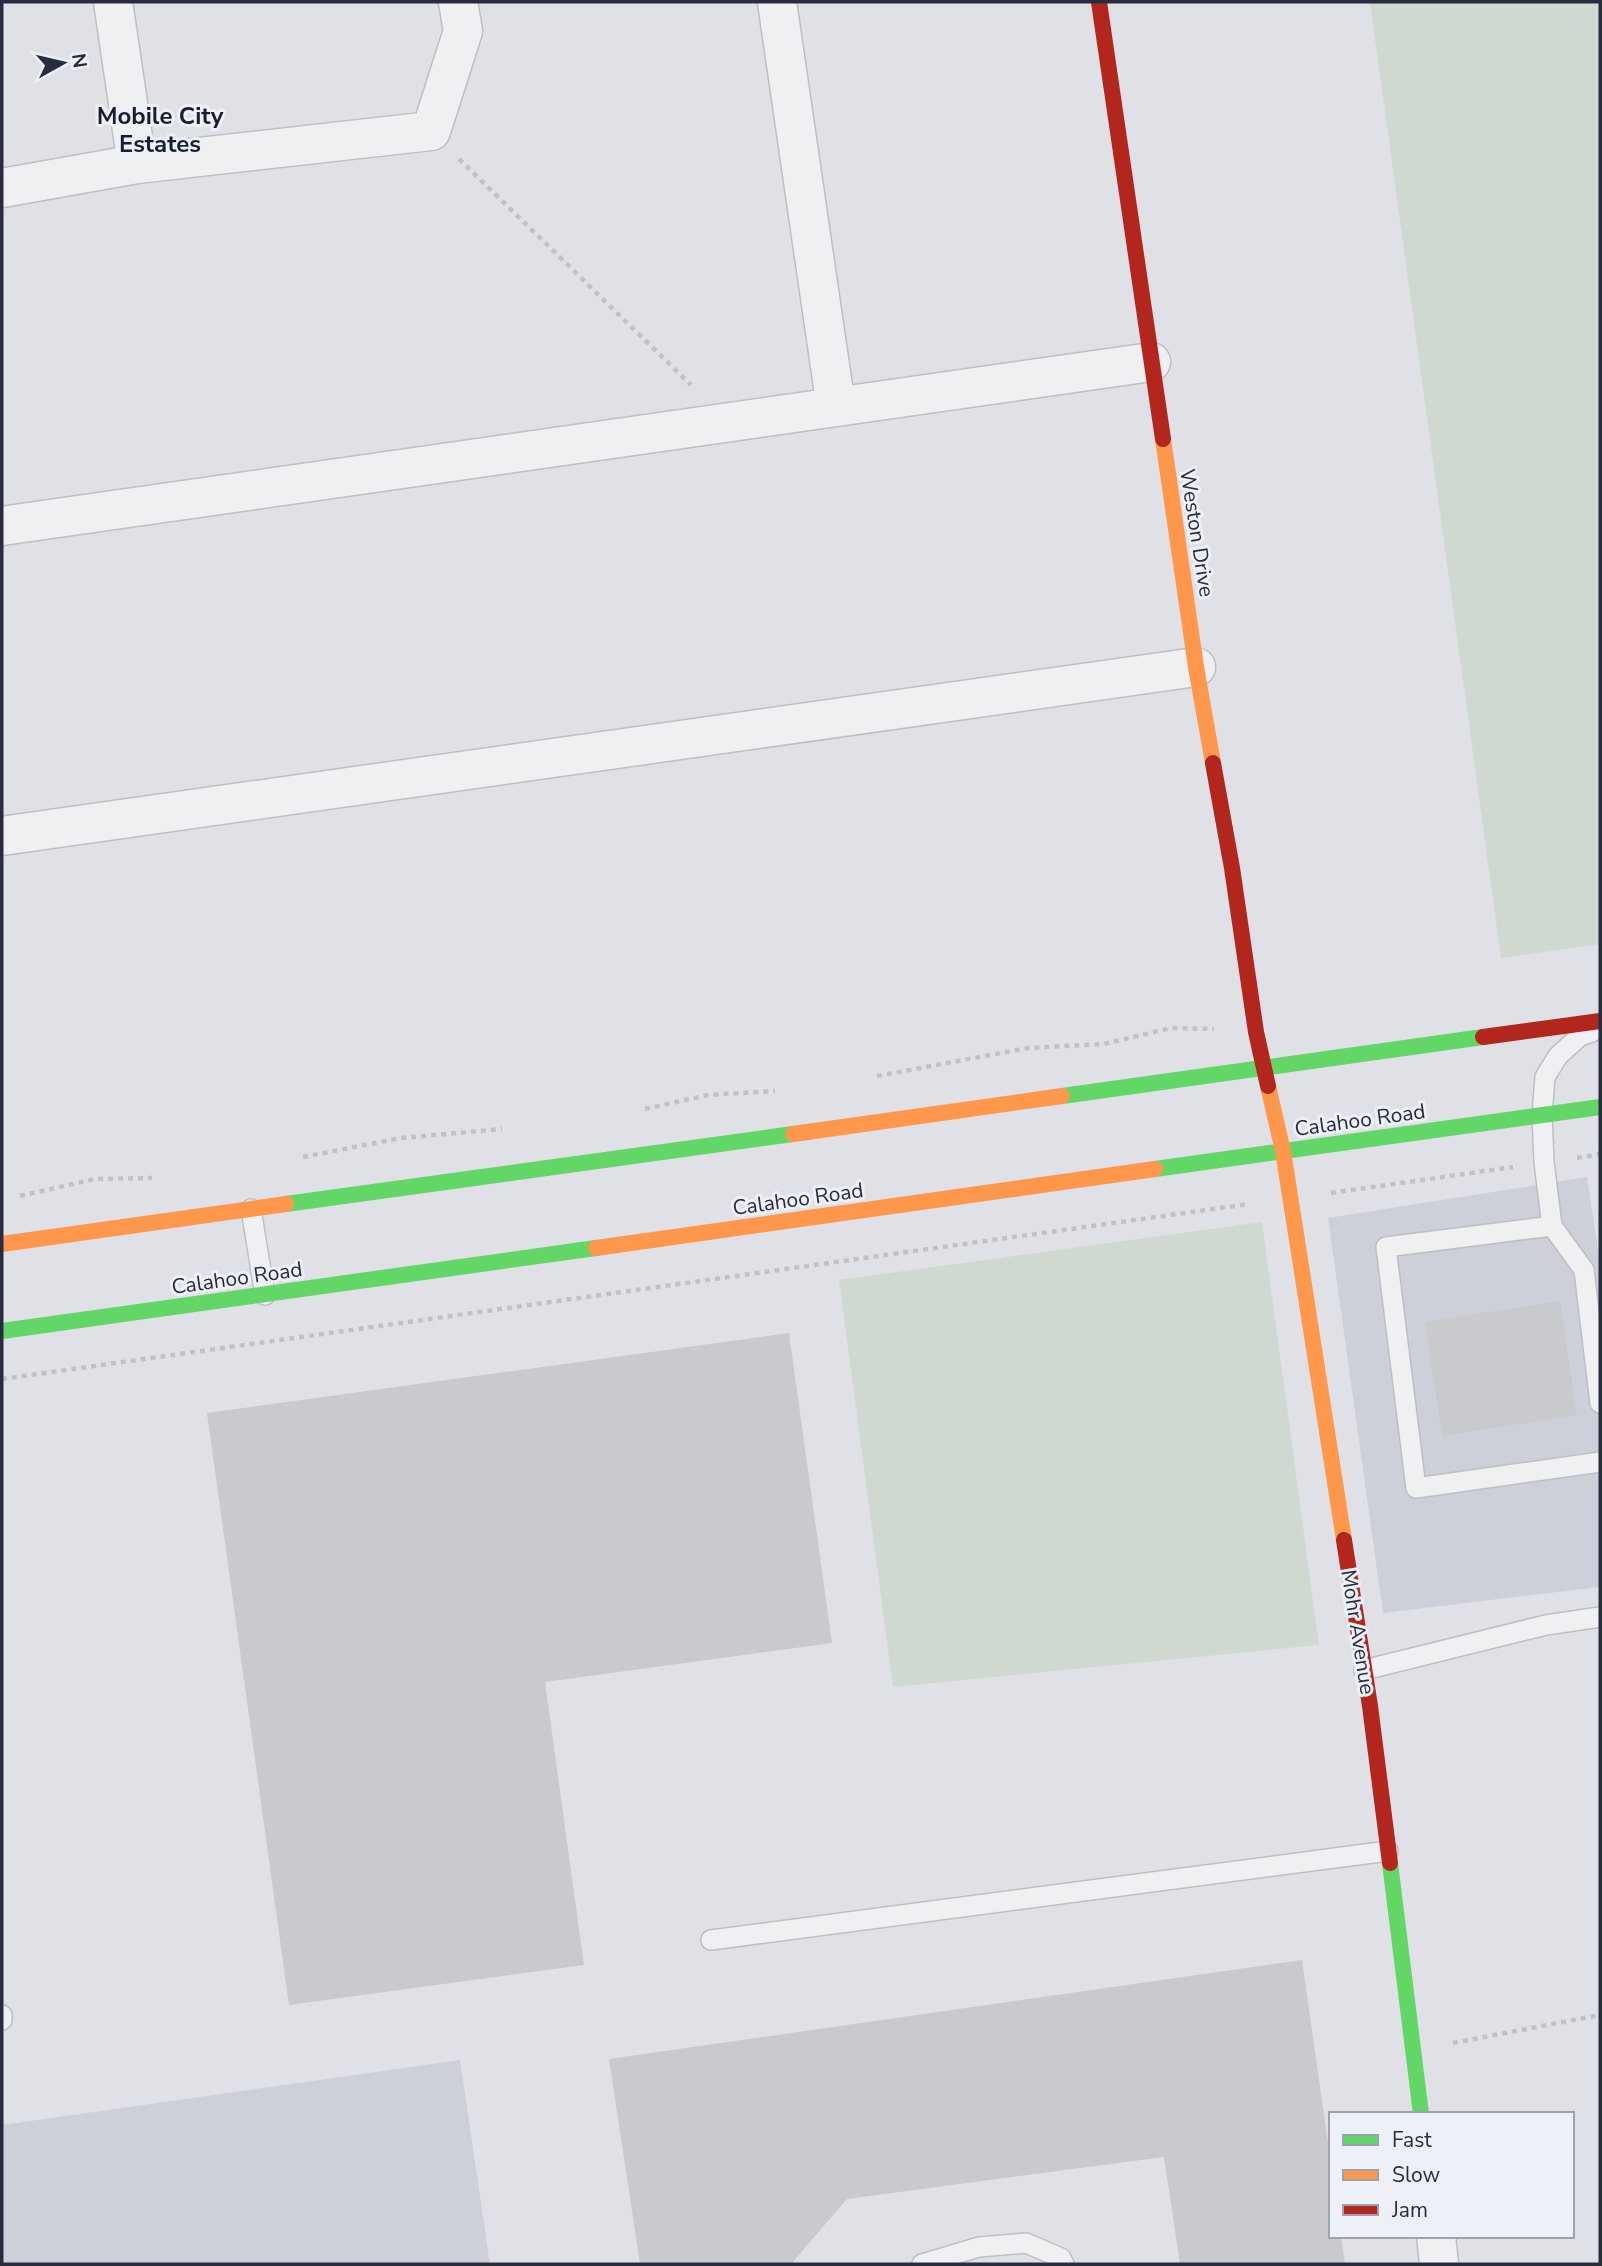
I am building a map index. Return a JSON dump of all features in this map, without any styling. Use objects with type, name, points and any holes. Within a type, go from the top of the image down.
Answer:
[{"type":"main road","name":"Weston Drive","points":[[1099,2],[1196,667],[1232,868],[1256,1032],[1283,1151]]},
{"type":"main road","points":[[2,1244],[1600,1021]]},
{"type":"main road","name":"Calahoo Road","points":[[2,1331],[1600,1107]]},
{"type":"main road","name":"Mohr Avenue","points":[[1283,1151],[1364,1670],[1421,2112]]},
{"type":"street","points":[[113,2],[136,164]]},
{"type":"street","points":[[2,188],[136,164],[431,131],[463,31],[458,2]]},
{"type":"street","points":[[777,2],[836,407]]},
{"type":"street","points":[[2,526],[1150,362]]},
{"type":"street","points":[[2,836],[1196,667]]},
{"type":"street","points":[[1436,2238],[1440,2264]]},
{"type":"lane","points":[[1600,1029],[1580,1036],[1558,1056],[1545,1077],[1542,1115],[1544,1162],[1552,1226],[1584,1270],[1600,1403]]},
{"type":"lane","points":[[251,1209],[265,1295]]},
{"type":"lane","points":[[1552,1226],[1385,1247],[1416,1488],[1600,1462]]},
{"type":"lane","points":[[1364,1670],[1546,1625],[1600,1617]]},
{"type":"lane","points":[[711,1940],[1388,1851]]},
{"type":"lane","points":[[922,2264],[979,2247],[1026,2243],[1061,2258],[1064,2264]]},
{"type":"path","points":[[431,131],[729,422]]},
{"type":"path","points":[[2,1379],[1600,1154]]},
{"type":"path","points":[[1413,2051],[1600,2015]]},
{"type":"shaded area","points":[[1370,2],[1600,2],[1600,944],[1501,958]]},
{"type":"shaded area","points":[[1587,1177],[1600,1263],[1600,1587],[1383,1613],[1328,1218]]},
{"type":"shaded area","points":[[1262,1222],[1319,1645],[893,1687],[839,1280]]},
{"type":"shaded area","points":[[460,2060],[490,2264],[2,2264],[2,2125]]},
{"type":"building","points":[[1560,1301],[1577,1415],[1442,1436],[1425,1322]]},
{"type":"building","points":[[789,1333],[832,1643],[545,1682],[584,1965],[289,2005],[207,1413]]},
{"type":"building","points":[[1302,1960],[1329,2150],[1329,2238],[1341,2238],[1345,2264],[1180,2264],[1164,2157],[847,2199],[791,2264],[640,2264],[609,2059]]},
{"type":"traffic: fast","points":[[1062,1096],[1483,1037]]},
{"type":"traffic: fast","points":[[1155,1169],[1600,1107]]},
{"type":"traffic: fast","points":[[286,1204],[793,1134]]},
{"type":"traffic: fast","points":[[2,1331],[596,1248]]},
{"type":"traffic: fast","points":[[1390,1863],[1421,2112]]},
{"type":"traffic: slow","points":[[1163,439],[1196,667],[1213,763]]},
{"type":"traffic: slow","points":[[1268,1086],[1283,1151],[1344,1540]]},
{"type":"traffic: slow","points":[[793,1134],[1062,1096]]},
{"type":"traffic: slow","points":[[596,1248],[1155,1169]]},
{"type":"traffic: slow","points":[[2,1244],[286,1204]]},
{"type":"traffic: jam","points":[[1099,2],[1163,439]]},
{"type":"traffic: jam","points":[[1213,763],[1232,868],[1256,1032],[1268,1086]]},
{"type":"traffic: jam","points":[[1483,1037],[1600,1021]]},
{"type":"traffic: jam","points":[[1344,1540],[1370,1706],[1390,1863]]},
{"type":"district","name":"Mobile City Estates","points":[[160,130]]}]
